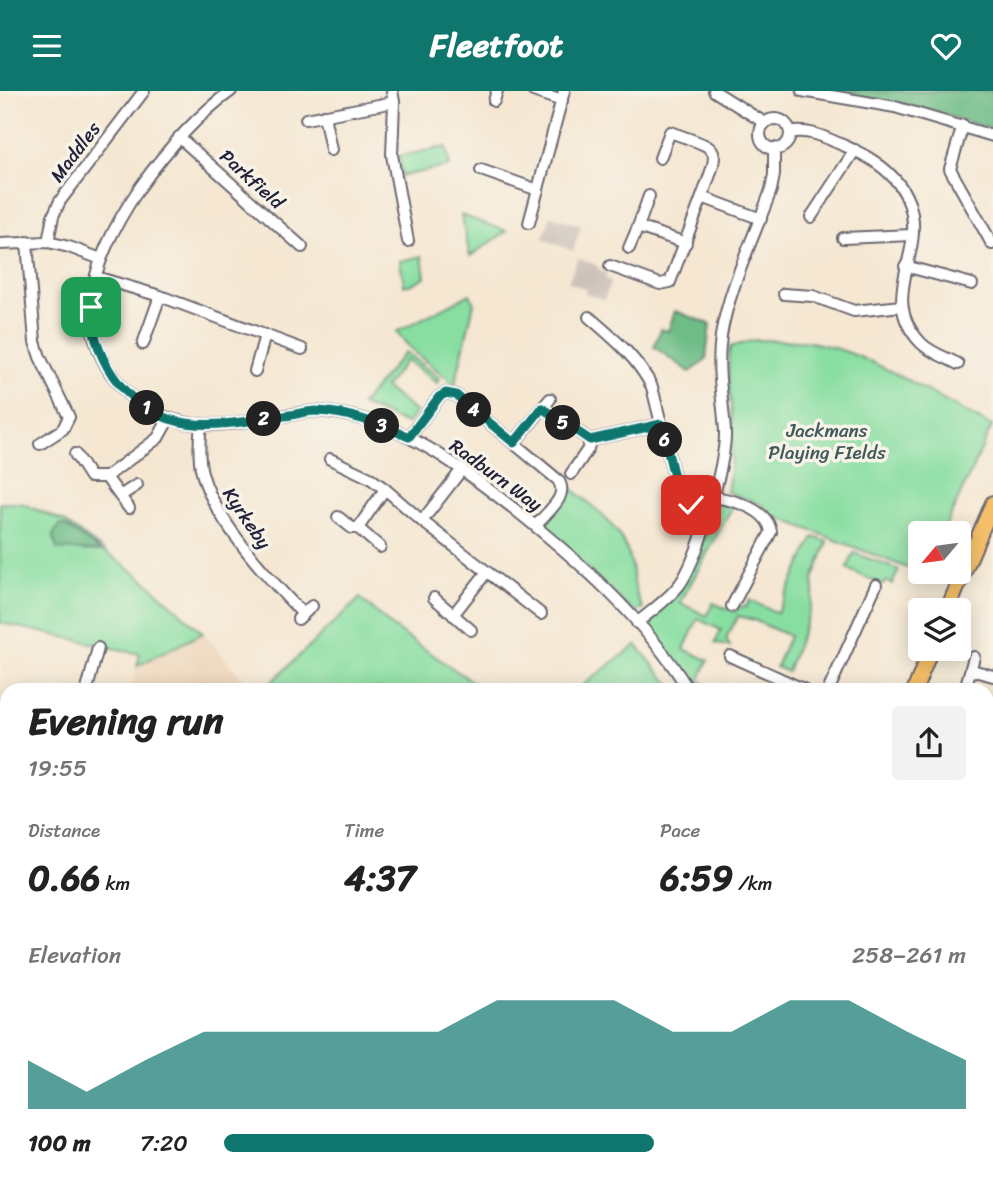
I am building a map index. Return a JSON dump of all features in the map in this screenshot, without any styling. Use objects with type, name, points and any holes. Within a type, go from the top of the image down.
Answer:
[{"type":"main road","points":[[953,598],[993,503]]},
{"type":"main road","points":[[917,683],[926,661]]},
{"type":"street","name":"Maddles","points":[[48,242],[53,216],[60,201],[144,91]]},
{"type":"street","name":"Radburn Way","points":[[231,91],[215,102],[157,164],[101,259],[91,307],[92,321],[100,353],[113,376],[130,396],[168,420],[183,424],[229,423],[316,411],[363,418],[409,437],[463,468],[590,573],[637,623],[683,683]]},
{"type":"street","points":[[528,223],[563,96],[533,91]]},
{"type":"street","points":[[714,91],[765,123]]},
{"type":"street","points":[[802,91],[895,107],[993,136]]},
{"type":"street","points":[[306,119],[393,97],[392,155],[408,241]]},
{"type":"street","points":[[324,115],[331,150]]},
{"type":"street","points":[[773,119],[781,121],[790,133],[786,144],[774,148],[765,145],[760,136],[765,123],[773,119]]},
{"type":"street","points":[[963,125],[950,169],[992,244]]},
{"type":"street","points":[[790,133],[796,131],[817,134],[855,150],[880,165],[904,189],[911,210],[912,236],[902,283],[902,306],[907,322],[920,342],[958,365]]},
{"type":"street","points":[[610,266],[660,284],[673,279],[715,161],[712,149],[670,132],[660,158]]},
{"type":"street","name":"Parkfield","points":[[180,137],[302,247]]},
{"type":"street","points":[[637,623],[670,596],[686,576],[714,497],[725,435],[718,380],[722,333],[772,186],[775,175],[774,148]]},
{"type":"street","points":[[811,217],[855,150]]},
{"type":"street","points":[[481,170],[537,190]]},
{"type":"street","points":[[629,248],[649,197]]},
{"type":"street","points":[[702,197],[761,219]]},
{"type":"street","points":[[638,227],[686,243]]},
{"type":"street","points":[[843,238],[912,236]]},
{"type":"street","points":[[27,242],[35,342],[69,417],[63,429],[40,444]]},
{"type":"street","points":[[0,244],[48,242],[101,259]]},
{"type":"street","points":[[905,265],[972,283]]},
{"type":"street","points":[[96,277],[160,296],[302,349]]},
{"type":"street","points":[[784,294],[813,296],[849,310],[902,306]]},
{"type":"street","points":[[143,344],[160,296]]},
{"type":"street","points":[[589,317],[633,356],[652,387],[686,503],[673,513]]},
{"type":"street","points":[[255,372],[265,335]]},
{"type":"street","points":[[409,437],[439,397],[450,393],[456,395],[558,479],[563,493],[536,526]]},
{"type":"street","points":[[514,443],[546,404],[590,440]]},
{"type":"street","points":[[75,454],[90,477],[106,477],[158,438],[168,420]]},
{"type":"street","points":[[590,440],[661,424]]},
{"type":"street","name":"Kyrkeby","points":[[201,425],[199,449],[202,472],[212,499],[265,574],[300,617],[312,606]]},
{"type":"street","points":[[571,474],[590,440]]},
{"type":"street","points":[[330,459],[370,478],[386,489],[486,573],[541,614]]},
{"type":"street","points":[[422,521],[463,468]]},
{"type":"street","points":[[106,477],[129,508]]},
{"type":"street","points":[[120,496],[137,485]]},
{"type":"street","points":[[358,528],[386,489]]},
{"type":"street","points":[[714,497],[734,501],[760,513],[770,525],[771,532],[737,602]]},
{"type":"street","points":[[338,517],[352,528],[358,528],[380,547]]},
{"type":"street","points":[[453,614],[486,573]]},
{"type":"street","points":[[831,683],[863,604],[876,585]]},
{"type":"street","points":[[434,598],[471,630]]},
{"type":"street","points":[[84,648],[97,649],[88,683]]},
{"type":"street","points":[[967,683],[974,657]]},
{"type":"street","points":[[734,661],[788,683]]},
{"type":"street","points":[[972,670],[993,676]]},
{"type":"shaded area","points":[[551,216],[581,226],[573,251],[543,239]]},
{"type":"shaded area","points":[[578,258],[607,273],[605,279],[611,281],[604,300],[585,293],[586,289],[568,282]]},
{"type":"shaded area","points":[[203,633],[246,683],[132,683],[137,666]]},
{"type":"green space","points":[[826,91],[993,91],[993,130],[931,112]]},
{"type":"green space","points":[[446,147],[450,166],[402,176],[399,156]]},
{"type":"green space","points":[[461,215],[507,231],[470,256]]},
{"type":"green space","points":[[422,256],[425,277],[410,285],[404,285],[400,261]]},
{"type":"green space","points":[[470,294],[474,303],[455,385],[413,351],[396,332]]},
{"type":"green space","points":[[675,311],[710,324],[706,360],[690,372],[654,347],[661,329],[668,331]]},
{"type":"green space","name":"Jackmans Playing FIelds","points":[[755,340],[789,340],[832,347],[879,366],[992,426],[948,521],[908,521],[908,568],[774,516],[761,504],[727,492],[733,439],[728,379],[730,347]]},
{"type":"green space","points":[[405,352],[440,379],[437,383],[406,360],[385,388],[416,412],[407,424],[361,405]]},
{"type":"green space","points":[[569,486],[604,517],[619,535],[629,556],[635,589],[643,609],[633,612],[546,529],[565,498]]},
{"type":"green space","points":[[0,503],[21,503],[63,521],[146,581],[203,633],[137,666],[140,654],[0,623]]},
{"type":"green space","points":[[720,503],[733,506],[680,603],[707,616],[713,603],[735,612],[741,606],[746,607],[749,600],[777,613],[814,537],[828,542],[813,579],[814,591],[808,616],[787,672],[776,667],[789,636],[754,620],[738,616],[726,639],[730,647],[715,643],[721,630],[698,619],[684,649],[708,660],[700,679],[703,683],[687,683],[645,624],[679,591],[714,508]]},
{"type":"green space","points":[[60,525],[101,551],[57,549],[53,535]]},
{"type":"green space","points":[[854,553],[899,570],[892,584],[886,581],[883,585],[847,569]]},
{"type":"green space","points":[[360,598],[391,626],[474,683],[270,683]]},
{"type":"green space","points":[[636,645],[669,683],[586,683]]},
{"type":"route","points":[[91,307],[94,337],[113,376],[130,396],[168,420],[183,424],[214,425],[316,411],[363,418],[409,437],[439,397],[450,393],[456,395],[514,443],[542,408],[590,440],[661,424],[680,501],[691,505]]}]
